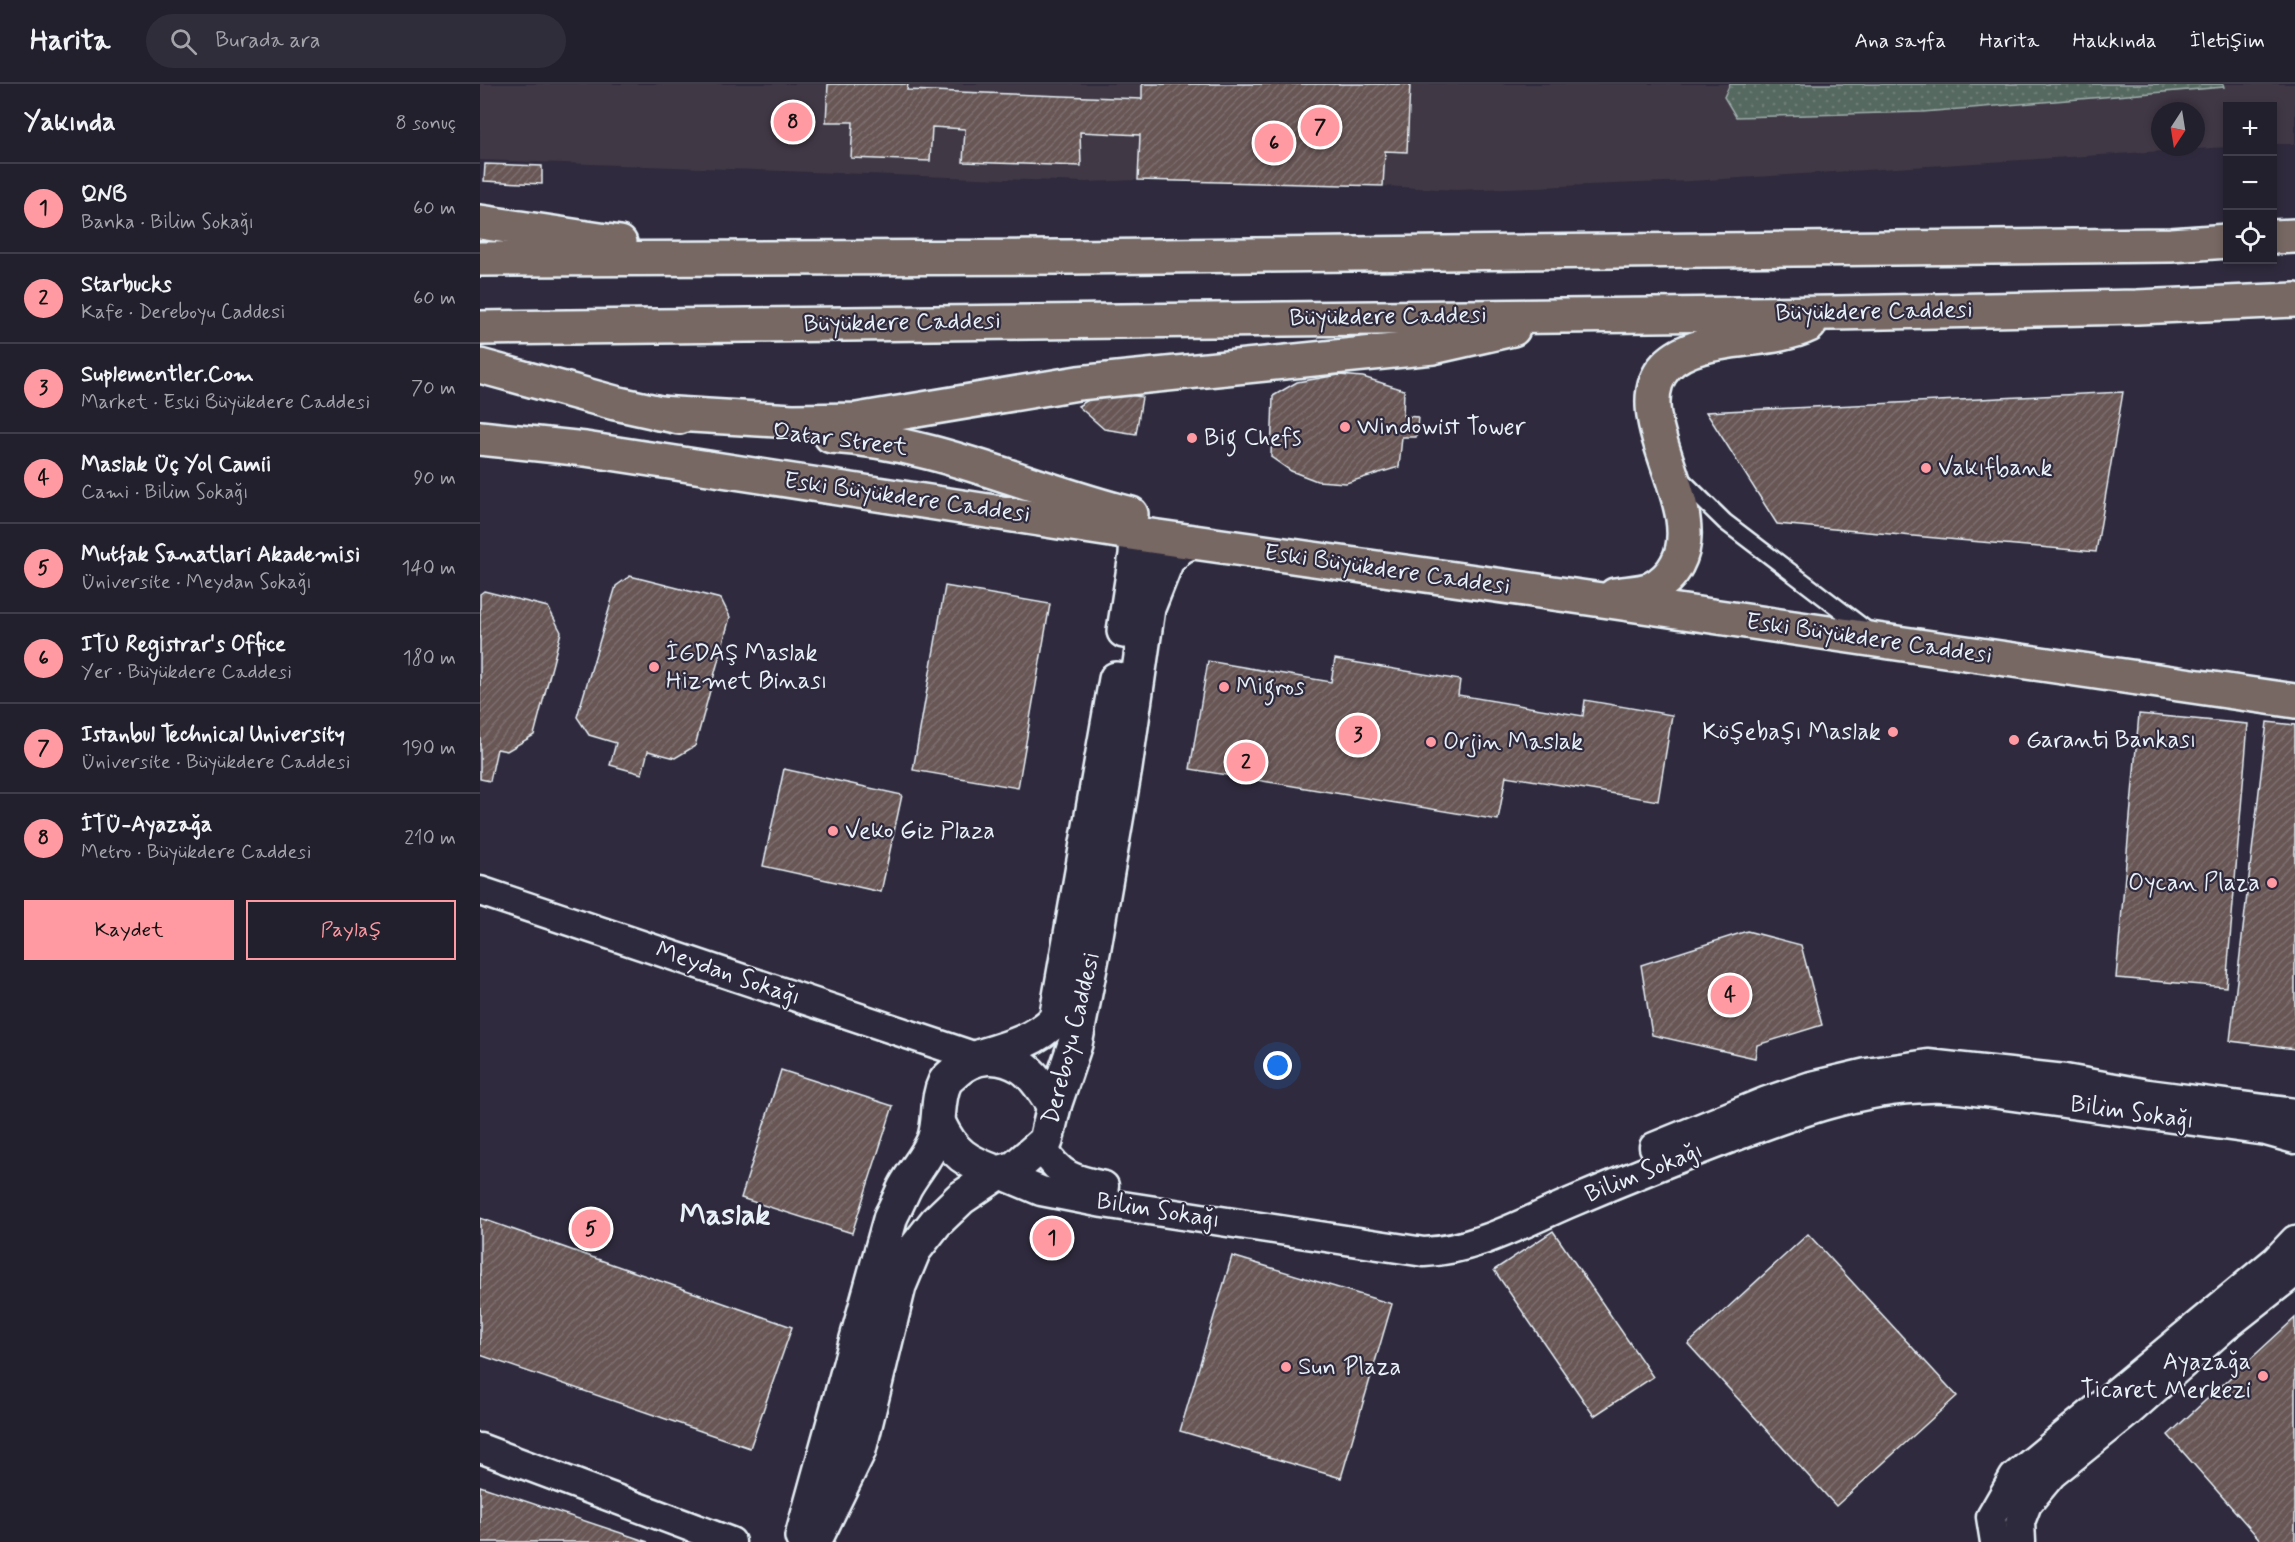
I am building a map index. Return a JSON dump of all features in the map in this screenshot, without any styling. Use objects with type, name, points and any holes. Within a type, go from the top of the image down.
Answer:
[{"type":"main road","points":[[480,222],[607,240],[686,258]]},
{"type":"main road","points":[[2277,237],[2295,236]]},
{"type":"main road","points":[[480,259],[1057,257],[1703,249],[1895,249],[2170,245],[2223,241]]},
{"type":"main road","name":"Büyükdere Caddesi","points":[[480,328],[1834,313],[2137,307],[2295,300]]},
{"type":"main road","points":[[1595,599],[1651,589],[1671,574],[1681,556],[1684,536],[1681,504],[1654,420],[1654,392],[1664,368],[1679,354],[1706,346],[1752,340],[1805,327],[1834,313]]},
{"type":"main road","points":[[658,413],[793,421],[857,420],[925,411],[1078,383],[1433,347],[1565,315]]},
{"type":"main road","name":"Qatar Street","points":[[480,366],[658,413],[730,427],[783,434],[837,436],[938,454],[999,472],[1096,506],[1158,521],[1191,542]]},
{"type":"main road","name":"Eski Büyükdere Caddesi","points":[[480,438],[585,449],[1191,542],[2295,701]]},
{"type":"street","name":"Dereboyu Caddesi","points":[[976,1057],[1007,1048],[1045,1032],[1056,1019],[1074,929],[1130,596],[1137,534]]},
{"type":"street","name":"Dereboyu Caddesi","points":[[814,1542],[859,1450],[899,1286],[914,1250],[936,1222],[961,1198],[998,1173],[1015,1168],[1046,1141],[1054,1106],[1075,1044],[1094,947],[1125,768],[1148,608],[1167,560],[1180,547],[1191,542]]},
{"type":"street","name":"Meydan Sokağı","points":[[482,900],[976,1057]]},
{"type":"street","points":[[802,1542],[802,1532],[891,1216],[928,1150],[939,1124],[939,1102],[946,1080],[976,1057],[1003,1059],[1022,1067],[1035,1078],[1054,1106]]},
{"type":"street","name":"Bilim Sokağı","points":[[1046,1141],[1044,1150],[1053,1166],[1072,1179],[1110,1187],[1428,1235],[1448,1233],[1472,1225],[1606,1166],[1767,1101],[1834,1080],[1897,1068],[1928,1064],[1956,1066],[2295,1113]]},
{"type":"street","name":"Bilim Sokağı","points":[[998,1173],[1041,1191],[1103,1203],[1424,1252],[1444,1251],[1482,1240],[1630,1177],[1771,1123],[1832,1104],[1899,1090],[1946,1088],[1984,1092],[2266,1131],[2295,1139]]},
{"type":"street","points":[[939,1124],[948,1144],[964,1158],[979,1167],[998,1173]]},
{"type":"street","points":[[1993,1529],[2014,1477],[2276,1260],[2295,1240]]},
{"type":"street","points":[[2020,1532],[2027,1504],[2052,1474],[2130,1411],[2225,1327],[2295,1272]]},
{"type":"street","points":[[480,1448],[731,1542]]},
{"type":"lane","points":[[1670,468],[1725,522],[1880,640]]},
{"type":"shaded area","points":[[480,84],[2295,84],[2295,144],[2277,144],[2277,102],[2223,102],[2223,147],[2205,148],[2205,102],[2151,102],[2151,152],[1691,181],[1456,190],[1138,180],[1086,182],[480,160]]},
{"type":"green space","points":[[1730,84],[2223,84],[2224,87],[1923,112],[1736,117],[1724,97]]},
{"type":"building","points":[[828,84],[908,84],[907,90],[1142,99],[1142,84],[1410,84],[1407,152],[1385,151],[1383,186],[1138,180],[1140,135],[1080,132],[1081,166],[963,162],[965,129],[932,127],[930,161],[851,158],[853,122],[826,122]]},
{"type":"building","points":[[485,164],[542,166],[542,184],[484,181]]},
{"type":"building","name":"Windowist Tower","points":[[1339,375],[1363,377],[1404,390],[1403,416],[1418,417],[1416,437],[1402,437],[1399,467],[1346,483],[1317,481],[1291,471],[1271,457],[1273,396],[1297,382]]},
{"type":"building","points":[[1104,391],[1142,397],[1136,434],[1104,429],[1078,406]]},
{"type":"building","name":"Vakıfbank","points":[[2123,392],[2096,552],[1777,524],[1706,412]]},
{"type":"building","name":"İGDAŞ Maslak Hizmet Binası","points":[[630,576],[721,599],[730,617],[695,746],[675,758],[648,751],[642,774],[610,765],[616,743],[589,735],[577,717],[616,586]]},
{"type":"building","points":[[945,586],[1050,604],[1018,788],[913,770]]},
{"type":"building","points":[[484,591],[548,607],[561,632],[534,735],[507,751],[497,749],[490,781],[480,779],[480,594]]},
{"type":"building","name":"Orjin Maslak","points":[[1335,659],[1460,680],[1458,695],[1583,716],[1585,700],[1672,715],[1658,801],[1506,776],[1498,820],[1190,769],[1208,661],[1331,682]]},
{"type":"building","points":[[2139,714],[2248,724],[2226,987],[2116,978]]},
{"type":"building","name":"Oycan Plaza","points":[[2267,722],[2295,725],[2295,1049],[2230,1041]]},
{"type":"building","name":"Veko Giz Plaza","points":[[784,769],[902,795],[881,892],[763,866]]},
{"type":"building","points":[[1747,931],[1801,945],[1822,1025],[1757,1045],[1755,1058],[1652,1035],[1641,965]]},
{"type":"building","points":[[781,1070],[893,1106],[852,1233],[741,1198]]},
{"type":"building","points":[[480,1218],[792,1327],[750,1448],[480,1355]]},
{"type":"building","points":[[1553,1231],[1653,1377],[1594,1416],[1494,1270]]},
{"type":"building","points":[[1808,1234],[1957,1396],[1836,1506],[1688,1344]]},
{"type":"building","name":"Sun Plaza","points":[[1232,1256],[1392,1304],[1341,1478],[1180,1431]]},
{"type":"building","name":"Ayazağa Ticaret Merkezi","points":[[2295,1318],[2295,1542],[2262,1542],[2168,1435]]},
{"type":"building","points":[[480,1486],[648,1542],[480,1542]]},
{"type":"place","name":"İTÜ-Ayazağa","points":[[793,122]]},
{"type":"place","name":"Istanbul Technical University","points":[[1320,127]]},
{"type":"place","name":"ITU Registrar's Office","points":[[1274,143]]},
{"type":"place","name":"Windowist Tower","points":[[1345,427]]},
{"type":"place","name":"Big Chefs","points":[[1192,438]]},
{"type":"place","name":"Vakıfbank","points":[[1926,468]]},
{"type":"place","name":"İGDAŞ Maslak Hizmet Binası","points":[[654,667]]},
{"type":"place","name":"Migros","points":[[1224,687]]},
{"type":"place","name":"Köşebaşı Maslak","points":[[1893,732]]},
{"type":"place","name":"Suplementler.Com","points":[[1358,735]]},
{"type":"place","name":"Garanti Bankası","points":[[2014,740]]},
{"type":"place","name":"Orjin Maslak","points":[[1431,742]]},
{"type":"place","name":"Starbucks","points":[[1246,762]]},
{"type":"place","name":"Veko Giz Plaza","points":[[833,831]]},
{"type":"place","name":"Oycan Plaza","points":[[2272,883]]},
{"type":"place","name":"Maslak Üç Yol Camii","points":[[1730,995]]},
{"type":"place","name":"Mutfak Sanatlari Akademisi","points":[[591,1229]]},
{"type":"place","name":"QNB","points":[[1052,1238]]},
{"type":"place","name":"Sun Plaza","points":[[1286,1367]]},
{"type":"place","name":"Ayazağa Ticaret Merkezi","points":[[2263,1376]]},
{"type":"district","name":"Maslak","points":[[725,1215]]}]
